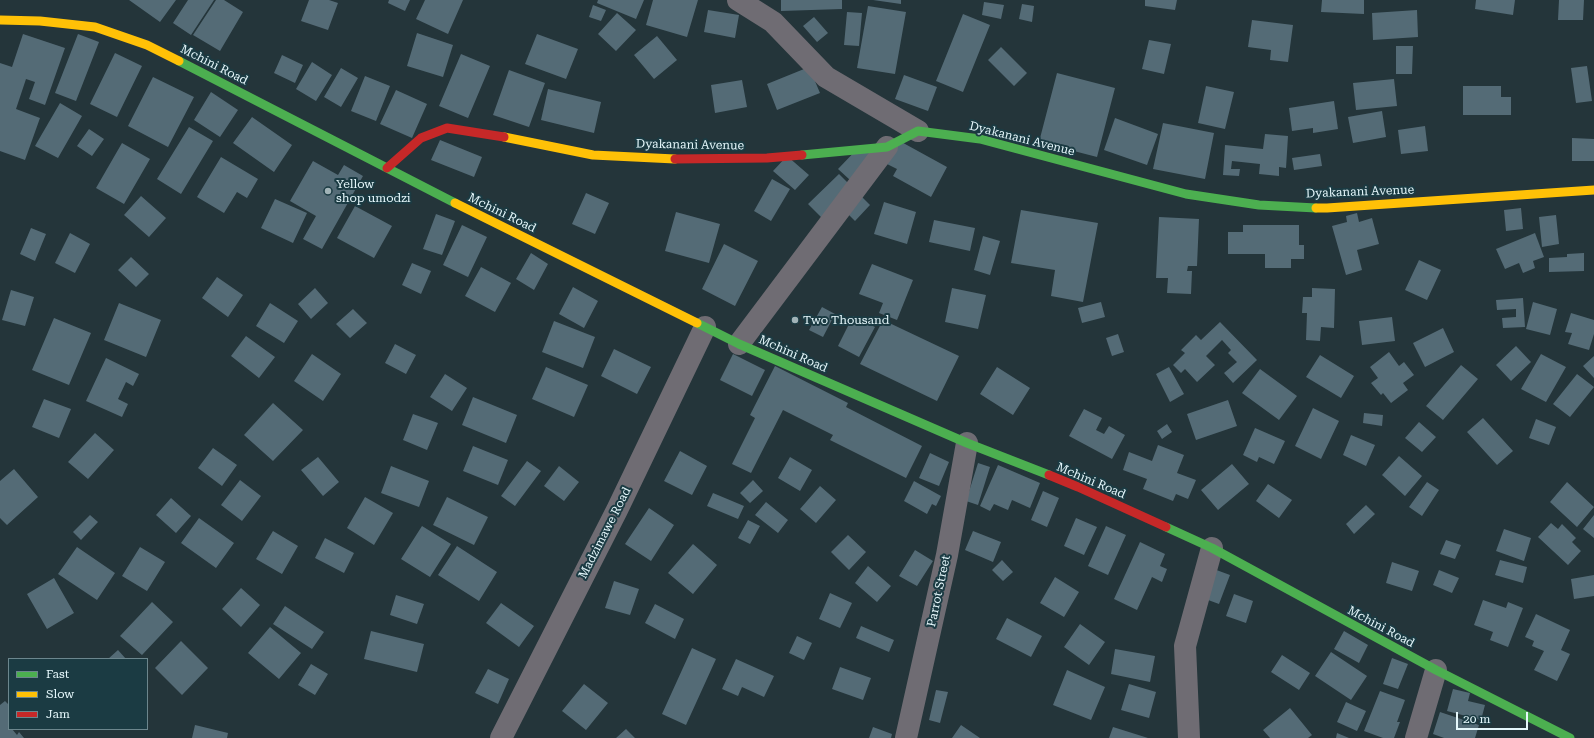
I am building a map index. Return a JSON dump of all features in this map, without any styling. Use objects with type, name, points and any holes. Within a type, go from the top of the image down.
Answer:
[{"type":"street","points":[[738,0],[773,22],[826,77],[918,131]]},
{"type":"street","name":"Mchini Road","points":[[0,20],[40,21],[95,27],[147,45],[387,168],[739,344],[967,443],[1078,487],[1212,548],[1436,670],[1570,738]]},
{"type":"street","name":"Dyakanani Avenue","points":[[387,168],[421,138],[447,128],[491,134],[593,155],[669,159],[767,158],[887,147],[918,131],[980,139],[1186,194],[1260,205],[1327,208],[1594,190]]},
{"type":"street","points":[[739,344],[887,147]]},
{"type":"street","name":"Madzimawe Road","points":[[501,738],[617,510],[705,327]]},
{"type":"street","name":"Parrot Street","points":[[906,738],[947,555],[967,443]]},
{"type":"street","points":[[1189,738],[1185,646],[1212,548]]},
{"type":"street","points":[[1416,738],[1436,670]]},
{"type":"building","points":[[129,0],[176,0],[160,22]]},
{"type":"building","points":[[188,0],[214,0],[191,35],[173,23]]},
{"type":"building","points":[[216,0],[224,0],[243,12],[220,51],[193,35]]},
{"type":"building","points":[[309,0],[329,0],[338,3],[328,30],[301,21]]},
{"type":"building","points":[[389,0],[410,0],[405,11],[388,3]]},
{"type":"building","points":[[425,0],[463,0],[448,34],[416,19]]},
{"type":"building","points":[[598,0],[644,0],[636,19],[597,3]]},
{"type":"building","points":[[653,0],[698,0],[687,37],[646,25]]},
{"type":"building","points":[[781,0],[842,0],[842,9],[781,11]]},
{"type":"building","points":[[873,0],[901,0],[901,4]]},
{"type":"building","points":[[1145,0],[1177,0],[1175,10],[1145,6]]},
{"type":"building","points":[[1322,0],[1364,0],[1364,14],[1321,12]]},
{"type":"building","points":[[1476,0],[1515,0],[1513,15],[1475,9]]},
{"type":"building","points":[[1559,0],[1584,0],[1583,20],[1558,20]]},
{"type":"building","points":[[984,2],[1004,5],[1001,19],[982,15]]},
{"type":"building","points":[[1022,4],[1034,6],[1032,22],[1019,19]]},
{"type":"building","points":[[593,5],[606,10],[601,21],[589,17]]},
{"type":"building","points":[[868,6],[906,12],[895,74],[857,68]]},
{"type":"building","points":[[708,10],[739,15],[735,38],[704,32]]},
{"type":"building","points":[[1417,10],[1418,37],[1373,40],[1372,13]]},
{"type":"building","points":[[847,12],[862,13],[859,46],[844,45]]},
{"type":"building","points":[[617,13],[636,30],[616,51],[598,34]]},
{"type":"building","points":[[963,14],[990,25],[963,92],[936,81]]},
{"type":"building","points":[[814,17],[828,33],[817,42],[803,26]]},
{"type":"building","points":[[1252,20],[1293,25],[1288,62],[1270,60],[1271,50],[1248,47]]},
{"type":"building","points":[[417,33],[453,45],[443,77],[407,66]]},
{"type":"building","points":[[23,34],[65,48],[45,105],[29,99],[35,82],[26,79],[16,109],[40,118],[25,160],[0,151],[0,63],[12,67]]},
{"type":"building","points":[[78,34],[99,42],[76,101],[55,93]]},
{"type":"building","points":[[537,34],[578,49],[566,79],[525,64]]},
{"type":"building","points":[[657,36],[677,60],[654,79],[634,55]]},
{"type":"building","points":[[1149,40],[1171,44],[1164,74],[1142,69]]},
{"type":"building","points":[[1396,46],[1413,46],[1412,74],[1396,74]]},
{"type":"building","points":[[1001,47],[1027,73],[1014,86],[988,60]]},
{"type":"building","points":[[115,53],[142,66],[117,117],[90,104]]},
{"type":"building","points":[[461,54],[490,66],[468,118],[439,106]]},
{"type":"building","points":[[282,55],[303,65],[295,83],[274,73]]},
{"type":"building","points":[[312,62],[332,75],[316,101],[296,89]]},
{"type":"building","points":[[1587,66],[1592,101],[1576,103],[1571,68]]},
{"type":"building","points":[[809,67],[820,93],[777,110],[767,84]]},
{"type":"building","points":[[341,68],[358,78],[341,107],[324,97]]},
{"type":"building","points":[[509,70],[545,83],[529,127],[493,115]]},
{"type":"building","points":[[1057,73],[1115,88],[1097,157],[1039,142]]},
{"type":"building","points":[[904,75],[937,87],[928,111],[895,99]]},
{"type":"building","points":[[365,76],[390,86],[376,121],[351,111]]},
{"type":"building","points":[[153,77],[194,97],[168,147],[128,126]]},
{"type":"building","points":[[1394,79],[1397,106],[1356,110],[1353,83]]},
{"type":"building","points":[[742,80],[747,107],[715,113],[711,85]]},
{"type":"building","points":[[1206,86],[1234,92],[1225,129],[1198,123]]},
{"type":"building","points":[[1463,86],[1501,86],[1501,97],[1511,97],[1511,115],[1463,115]]},
{"type":"building","points":[[548,89],[601,102],[594,133],[541,120]]},
{"type":"building","points":[[396,90],[427,104],[412,138],[380,124]]},
{"type":"building","points":[[211,92],[238,110],[220,137],[194,120]]},
{"type":"building","points":[[1334,101],[1338,129],[1313,133],[1313,128],[1292,131],[1289,108]]},
{"type":"building","points":[[60,103],[82,116],[58,158],[35,146]]},
{"type":"building","points":[[1382,111],[1386,137],[1353,143],[1348,117]]},
{"type":"building","points":[[252,117],[292,145],[274,172],[233,143]]},
{"type":"building","points":[[1115,118],[1158,134],[1147,165],[1104,150]]},
{"type":"building","points":[[1163,123],[1214,133],[1205,179],[1153,169]]},
{"type":"building","points":[[1425,126],[1428,151],[1401,154],[1398,130]]},
{"type":"building","points":[[189,127],[213,141],[181,194],[157,179]]},
{"type":"building","points":[[89,129],[104,139],[92,156],[77,146]]},
{"type":"building","points":[[1265,134],[1288,136],[1286,168],[1279,167],[1279,176],[1259,174],[1260,164],[1232,161],[1231,169],[1240,169],[1239,176],[1223,175],[1225,145],[1263,149]]},
{"type":"building","points":[[1572,138],[1594,139],[1594,161],[1572,161]]},
{"type":"building","points":[[896,139],[947,167],[931,197],[893,176],[897,169],[883,162]]},
{"type":"building","points":[[440,140],[482,157],[474,177],[431,160]]},
{"type":"building","points":[[122,143],[150,159],[124,204],[96,188]]},
{"type":"building","points":[[861,145],[884,167],[862,191],[838,169]]},
{"type":"building","points":[[1320,154],[1322,166],[1294,170],[1292,158]]},
{"type":"building","points":[[787,156],[809,175],[795,190],[773,171]]},
{"type":"building","points":[[221,157],[258,179],[247,198],[237,192],[224,213],[197,197]]},
{"type":"building","points":[[313,161],[338,175],[344,165],[363,176],[322,249],[303,239],[316,216],[290,201]]},
{"type":"building","points":[[839,174],[870,205],[855,221],[837,203],[822,218],[808,204]]},
{"type":"building","points":[[772,179],[790,189],[771,221],[754,211]]},
{"type":"building","points":[[586,193],[609,203],[595,234],[572,224]]},
{"type":"building","points":[[141,196],[166,218],[149,237],[124,215]]},
{"type":"building","points":[[275,199],[307,213],[293,243],[261,228]]},
{"type":"building","points":[[884,202],[916,212],[907,244],[874,234]]},
{"type":"building","points":[[355,206],[392,226],[374,258],[337,238]]},
{"type":"building","points":[[1521,208],[1523,229],[1506,231],[1504,210]]},
{"type":"building","points":[[1021,210],[1098,223],[1083,302],[1051,296],[1055,270],[1011,263]]},
{"type":"building","points":[[676,212],[720,224],[709,263],[665,251]]},
{"type":"building","points":[[1357,213],[1359,222],[1372,218],[1379,244],[1357,250],[1362,270],[1346,275],[1332,226],[1347,222],[1346,216]]},
{"type":"building","points":[[436,214],[455,221],[442,255],[423,249]]},
{"type":"building","points":[[1556,215],[1559,244],[1542,247],[1539,217]]},
{"type":"building","points":[[1159,217],[1199,219],[1197,266],[1188,266],[1187,271],[1192,271],[1191,294],[1167,293],[1168,278],[1156,278]]},
{"type":"building","points":[[934,220],[975,228],[970,251],[929,242]]},
{"type":"building","points":[[462,225],[487,237],[468,277],[443,265]]},
{"type":"building","points":[[1243,225],[1299,225],[1299,245],[1304,245],[1304,259],[1291,259],[1291,268],[1265,268],[1265,254],[1228,254],[1228,232],[1243,232]]},
{"type":"building","points":[[31,228],[46,234],[35,261],[20,254]]},
{"type":"building","points":[[70,233],[90,244],[75,273],[55,263]]},
{"type":"building","points":[[1535,233],[1544,257],[1533,261],[1535,268],[1523,273],[1519,263],[1505,269],[1496,249]]},
{"type":"building","points":[[983,236],[1000,241],[990,275],[974,270]]},
{"type":"building","points":[[724,244],[758,261],[735,306],[702,289]]},
{"type":"building","points":[[531,253],[548,264],[534,290],[516,279]]},
{"type":"building","points":[[1584,253],[1584,271],[1549,272],[1549,258],[1567,257],[1567,254]]},
{"type":"building","points":[[131,257],[149,274],[136,287],[118,270]]},
{"type":"building","points":[[1419,260],[1441,270],[1427,300],[1405,290]]},
{"type":"building","points":[[412,263],[431,271],[421,294],[402,285]]},
{"type":"building","points":[[872,264],[913,280],[897,320],[879,313],[883,303],[859,294]]},
{"type":"building","points":[[481,267],[511,283],[495,312],[465,296]]},
{"type":"building","points":[[217,277],[243,295],[228,317],[202,298]]},
{"type":"building","points":[[573,287],[598,301],[584,328],[559,314]]},
{"type":"building","points":[[315,288],[328,303],[311,319],[298,304]]},
{"type":"building","points":[[952,288],[986,295],[978,329],[945,322]]},
{"type":"building","points":[[1312,288],[1335,289],[1334,328],[1321,327],[1320,341],[1306,340],[1307,313],[1302,313],[1303,297],[1312,297]]},
{"type":"building","points":[[11,290],[34,297],[25,326],[2,320]]},
{"type":"building","points":[[1523,298],[1525,327],[1503,328],[1502,318],[1516,317],[1516,309],[1497,310],[1496,300]]},
{"type":"building","points":[[1101,302],[1105,317],[1082,323],[1078,308]]},
{"type":"building","points":[[1533,302],[1557,309],[1550,335],[1526,329]]},
{"type":"building","points":[[119,303],[161,320],[146,357],[104,340]]},
{"type":"building","points":[[270,303],[298,321],[284,343],[256,326]]},
{"type":"building","points":[[822,307],[835,314],[823,337],[809,330]]},
{"type":"building","points":[[353,309],[367,323],[350,338],[336,324]]},
{"type":"building","points":[[1571,313],[1594,320],[1594,334],[1589,350],[1568,344],[1572,333],[1565,332]]},
{"type":"building","points":[[853,316],[875,327],[859,357],[838,346]]},
{"type":"building","points":[[1392,317],[1395,341],[1362,345],[1359,321]]},
{"type":"building","points":[[54,318],[91,333],[69,385],[32,370]]},
{"type":"building","points":[[883,320],[959,356],[937,401],[860,364]]},
{"type":"building","points":[[554,321],[595,337],[583,368],[542,352]]},
{"type":"building","points":[[1220,322],[1257,360],[1233,383],[1224,373],[1237,362],[1228,353],[1231,350],[1222,340],[1206,356],[1215,365],[1197,382],[1185,369],[1181,373],[1173,365],[1185,353],[1181,350],[1196,335],[1201,340]]},
{"type":"building","points":[[1443,328],[1454,352],[1425,367],[1413,343]]},
{"type":"building","points":[[1118,334],[1124,352],[1112,356],[1106,338]]},
{"type":"building","points":[[246,336],[275,357],[259,378],[231,356]]},
{"type":"building","points":[[395,344],[416,355],[406,374],[385,363]]},
{"type":"building","points":[[1516,346],[1531,362],[1511,381],[1496,365]]},
{"type":"building","points":[[614,349],[651,367],[637,394],[601,376]]},
{"type":"building","points":[[1389,352],[1399,366],[1404,362],[1414,375],[1403,383],[1408,390],[1391,403],[1383,393],[1381,395],[1371,383],[1378,378],[1370,367]]},
{"type":"building","points":[[312,354],[341,374],[323,401],[294,381]]},
{"type":"building","points":[[733,354],[765,370],[752,396],[720,380]]},
{"type":"building","points":[[1541,354],[1566,367],[1546,402],[1521,389]]},
{"type":"building","points":[[1320,355],[1354,376],[1341,398],[1306,377]]},
{"type":"building","points":[[1594,356],[1594,378],[1583,366]]},
{"type":"building","points":[[106,358],[139,374],[133,386],[126,382],[118,399],[128,404],[122,417],[86,401]]},
{"type":"building","points":[[1461,365],[1478,379],[1443,420],[1426,406]]},
{"type":"building","points":[[775,366],[848,403],[846,407],[922,446],[906,478],[830,440],[833,435],[783,410],[751,473],[732,464],[755,418],[750,415]]},
{"type":"building","points":[[546,367],[588,385],[574,417],[532,399]]},
{"type":"building","points":[[997,367],[1030,388],[1013,415],[980,394]]},
{"type":"building","points":[[1169,367],[1184,394],[1170,402],[1156,374]]},
{"type":"building","points":[[1260,369],[1297,396],[1279,420],[1242,393]]},
{"type":"building","points":[[445,374],[467,388],[452,411],[430,397]]},
{"type":"building","points":[[1577,374],[1594,387],[1570,417],[1553,404]]},
{"type":"building","points":[[473,397],[517,415],[506,443],[462,425]]},
{"type":"building","points":[[44,399],[71,409],[59,438],[32,427]]},
{"type":"building","points":[[1228,400],[1237,426],[1196,440],[1187,414]]},
{"type":"building","points":[[273,403],[303,430],[273,461],[244,435]]},
{"type":"building","points":[[1313,408],[1339,421],[1321,459],[1295,446]]},
{"type":"building","points":[[1084,409],[1102,418],[1096,430],[1104,434],[1109,426],[1125,435],[1112,459],[1069,436]]},
{"type":"building","points":[[1364,413],[1383,415],[1382,426],[1363,423]]},
{"type":"building","points":[[413,414],[438,423],[427,450],[403,440]]},
{"type":"building","points":[[1483,418],[1513,451],[1497,465],[1467,432]]},
{"type":"building","points":[[1536,419],[1556,427],[1549,445],[1529,438]]},
{"type":"building","points":[[1419,422],[1436,437],[1422,452],[1405,438]]},
{"type":"building","points":[[1167,424],[1172,432],[1162,439],[1157,431]]},
{"type":"building","points":[[1255,428],[1285,441],[1274,464],[1259,457],[1257,462],[1243,455]]},
{"type":"building","points":[[95,433],[114,450],[88,479],[68,462]]},
{"type":"building","points":[[1351,435],[1375,445],[1366,466],[1343,455]]},
{"type":"building","points":[[1158,445],[1184,455],[1177,473],[1196,480],[1188,499],[1176,494],[1173,501],[1143,489],[1147,479],[1123,470],[1129,452],[1152,461]]},
{"type":"building","points":[[473,446],[508,460],[498,485],[463,471]]},
{"type":"building","points":[[213,448],[237,465],[222,486],[198,468]]},
{"type":"building","points":[[680,451],[707,466],[692,495],[664,481]]},
{"type":"building","points":[[930,453],[949,462],[939,486],[919,478]]},
{"type":"building","points":[[1399,456],[1422,476],[1405,496],[1382,475]]},
{"type":"building","points":[[318,457],[339,482],[323,496],[301,470]]},
{"type":"building","points":[[790,457],[812,470],[800,491],[778,478]]},
{"type":"building","points":[[527,461],[541,471],[515,506],[501,496]]},
{"type":"building","points":[[978,463],[990,467],[978,505],[966,501]]},
{"type":"building","points":[[1232,464],[1249,484],[1218,510],[1201,490]]},
{"type":"building","points":[[998,465],[1040,483],[1030,508],[1012,500],[1008,510],[994,504],[990,511],[980,506]]},
{"type":"building","points":[[391,466],[429,481],[419,507],[381,493]]},
{"type":"building","points":[[559,466],[579,482],[564,501],[544,486]]},
{"type":"building","points":[[14,469],[38,497],[7,525],[0,518],[0,481]]},
{"type":"building","points":[[240,480],[261,496],[242,521],[221,505]]},
{"type":"building","points":[[753,480],[763,491],[750,503],[740,493]]},
{"type":"building","points":[[914,481],[941,496],[936,506],[932,504],[927,514],[904,501]]},
{"type":"building","points":[[1427,482],[1439,490],[1422,516],[1409,507]]},
{"type":"building","points":[[1567,482],[1594,507],[1577,527],[1550,502]]},
{"type":"building","points":[[1268,484],[1292,500],[1279,518],[1256,501]]},
{"type":"building","points":[[820,486],[836,500],[816,523],[800,509]]},
{"type":"building","points":[[1043,491],[1059,498],[1047,527],[1031,520]]},
{"type":"building","points":[[713,493],[744,506],[738,519],[707,506]]},
{"type":"building","points":[[365,497],[393,513],[374,545],[347,528]]},
{"type":"building","points":[[447,497],[488,517],[474,545],[433,525]]},
{"type":"building","points":[[171,498],[191,516],[176,533],[156,515]]},
{"type":"building","points":[[766,502],[788,520],[778,533],[755,515]]},
{"type":"building","points":[[1366,505],[1375,514],[1354,534],[1346,524]]},
{"type":"building","points":[[649,508],[674,525],[651,561],[625,544]]},
{"type":"building","points":[[90,515],[98,522],[81,540],[73,532]]},
{"type":"building","points":[[1594,515],[1594,538],[1583,529]]},
{"type":"building","points":[[199,518],[234,543],[216,568],[181,543]]},
{"type":"building","points":[[1076,518],[1097,527],[1084,555],[1064,546]]},
{"type":"building","points":[[748,520],[760,526],[750,544],[738,538]]},
{"type":"building","points":[[1551,523],[1558,529],[1562,524],[1576,538],[1572,542],[1581,551],[1568,565],[1538,537]]},
{"type":"building","points":[[422,526],[451,544],[430,577],[401,559]]},
{"type":"building","points":[[1106,526],[1126,535],[1108,575],[1088,566]]},
{"type":"building","points":[[1504,529],[1531,538],[1524,561],[1496,551]]},
{"type":"building","points":[[273,531],[298,546],[282,574],[256,559]]},
{"type":"building","points":[[973,531],[1001,542],[993,562],[965,550]]},
{"type":"building","points":[[848,535],[866,552],[849,570],[831,552]]},
{"type":"building","points":[[325,538],[354,553],[344,573],[315,558]]},
{"type":"building","points":[[1446,540],[1461,545],[1455,559],[1440,554]]},
{"type":"building","points":[[1140,542],[1165,554],[1160,566],[1167,569],[1162,582],[1152,577],[1137,610],[1114,599]]},
{"type":"building","points":[[693,544],[717,565],[693,594],[668,573]]},
{"type":"building","points":[[457,546],[497,572],[479,601],[438,575]]},
{"type":"building","points":[[77,547],[115,573],[97,600],[58,574]]},
{"type":"building","points":[[140,547],[165,562],[147,591],[122,576]]},
{"type":"building","points":[[915,550],[933,561],[917,586],[899,576]]},
{"type":"building","points":[[1002,560],[1013,572],[1003,581],[992,570]]},
{"type":"building","points":[[1500,560],[1527,567],[1523,583],[1495,575]]},
{"type":"building","points":[[1392,562],[1419,571],[1412,591],[1386,583]]},
{"type":"building","points":[[868,566],[891,586],[877,602],[855,583]]},
{"type":"building","points":[[1211,568],[1230,575],[1219,604],[1200,597]]},
{"type":"building","points":[[1439,570],[1459,578],[1452,593],[1433,585]]},
{"type":"building","points":[[1594,575],[1594,596],[1574,599],[1571,579]]},
{"type":"building","points":[[1055,577],[1079,592],[1064,617],[1040,603]]},
{"type":"building","points":[[54,578],[74,613],[47,629],[27,594]]},
{"type":"building","points":[[614,581],[639,589],[630,615],[605,608]]},
{"type":"building","points":[[241,588],[260,605],[241,627],[222,609]]},
{"type":"building","points":[[830,593],[852,603],[840,628],[819,619]]},
{"type":"building","points":[[1234,594],[1253,601],[1246,623],[1226,616]]},
{"type":"building","points":[[396,595],[424,604],[417,624],[390,615]]},
{"type":"building","points":[[1483,600],[1506,608],[1508,602],[1523,608],[1508,647],[1490,640],[1493,632],[1474,625]]},
{"type":"building","points":[[152,602],[173,622],[142,655],[120,636]]},
{"type":"building","points":[[501,603],[534,626],[519,647],[486,623]]},
{"type":"building","points":[[655,604],[684,619],[675,639],[645,623]]},
{"type":"building","points":[[285,606],[324,632],[312,649],[273,624]]},
{"type":"building","points":[[1536,614],[1570,630],[1561,650],[1570,654],[1557,681],[1534,670],[1544,651],[1532,646],[1534,641],[1525,637]]},
{"type":"building","points":[[1007,618],[1042,636],[1031,657],[996,639]]},
{"type":"building","points":[[1080,624],[1105,642],[1089,665],[1064,647]]},
{"type":"building","points":[[861,626],[894,640],[889,652],[856,638]]},
{"type":"building","points":[[270,627],[301,653],[279,679],[248,653]]},
{"type":"building","points":[[371,631],[424,644],[417,672],[364,659]]},
{"type":"building","points":[[1344,631],[1368,645],[1359,663],[1334,649]]},
{"type":"building","points":[[797,636],[812,643],[804,660],[789,653]]},
{"type":"building","points":[[181,641],[208,668],[182,695],[155,668]]},
{"type":"building","points":[[692,648],[716,659],[686,725],[662,714]]},
{"type":"building","points":[[1115,649],[1155,656],[1150,682],[1111,674]]},
{"type":"building","points":[[118,650],[125,658],[109,658]]},
{"type":"building","points":[[1331,652],[1367,676],[1351,700],[1315,676]]},
{"type":"building","points":[[1282,655],[1310,673],[1299,690],[1271,672]]},
{"type":"building","points":[[1392,658],[1408,664],[1398,689],[1383,684]]},
{"type":"building","points":[[736,659],[774,676],[764,697],[742,687],[738,696],[722,689]]},
{"type":"building","points":[[311,664],[328,674],[315,695],[298,685]]},
{"type":"building","points":[[840,667],[871,678],[863,700],[832,689]]},
{"type":"building","points":[[488,669],[509,679],[498,704],[475,693]]},
{"type":"building","points":[[1067,670],[1105,687],[1091,720],[1053,705]]},
{"type":"building","points":[[584,684],[608,703],[586,730],[562,711]]},
{"type":"building","points":[[1129,684],[1156,692],[1149,718],[1121,710]]},
{"type":"building","points":[[1453,689],[1470,693],[1468,701],[1485,705],[1481,720],[1447,711]]},
{"type":"building","points":[[936,690],[948,692],[940,723],[929,720]]},
{"type":"building","points":[[1380,691],[1405,700],[1397,722],[1400,722],[1394,738],[1383,738],[1364,731]]},
{"type":"building","points":[[5,701],[8,704],[8,730],[13,730],[17,735],[19,732],[24,738],[0,738],[0,705]]},
{"type":"building","points":[[1346,702],[1366,711],[1357,731],[1337,722]]},
{"type":"building","points":[[1290,708],[1312,735],[1308,738],[1270,738],[1263,730]]},
{"type":"building","points":[[1440,712],[1479,725],[1475,738],[1444,738],[1433,734]]},
{"type":"building","points":[[195,725],[228,733],[227,738],[192,738]]},
{"type":"building","points":[[961,725],[980,738],[952,738]]},
{"type":"building","points":[[873,727],[892,734],[891,738],[869,738]]},
{"type":"building","points":[[1113,727],[1148,738],[1109,738]]},
{"type":"building","points":[[626,729],[635,738],[616,738]]},
{"type":"building","points":[[1337,733],[1349,738],[1336,738]]},
{"type":"traffic: fast","points":[[179,61],[455,203]]},
{"type":"traffic: fast","points":[[802,155],[887,147],[918,131],[980,139],[1186,194],[1259,205],[1316,208]]},
{"type":"traffic: fast","points":[[697,323],[739,344],[967,443],[1049,475]]},
{"type":"traffic: fast","points":[[1166,527],[1212,548],[1436,670],[1570,738]]},
{"type":"traffic: slow","points":[[0,20],[40,21],[95,27],[147,45],[179,61]]},
{"type":"traffic: slow","points":[[504,137],[593,155],[675,159]]},
{"type":"traffic: slow","points":[[1316,208],[1594,190]]},
{"type":"traffic: slow","points":[[455,203],[697,323]]},
{"type":"traffic: jam","points":[[387,168],[421,138],[447,128],[504,137]]},
{"type":"traffic: jam","points":[[675,159],[767,158],[802,155]]},
{"type":"traffic: jam","points":[[1049,475],[1166,527]]},
{"type":"place","name":"Yellow shop umodzi","points":[[328,191]]},
{"type":"place","name":"Two Thousand","points":[[795,320]]}]
